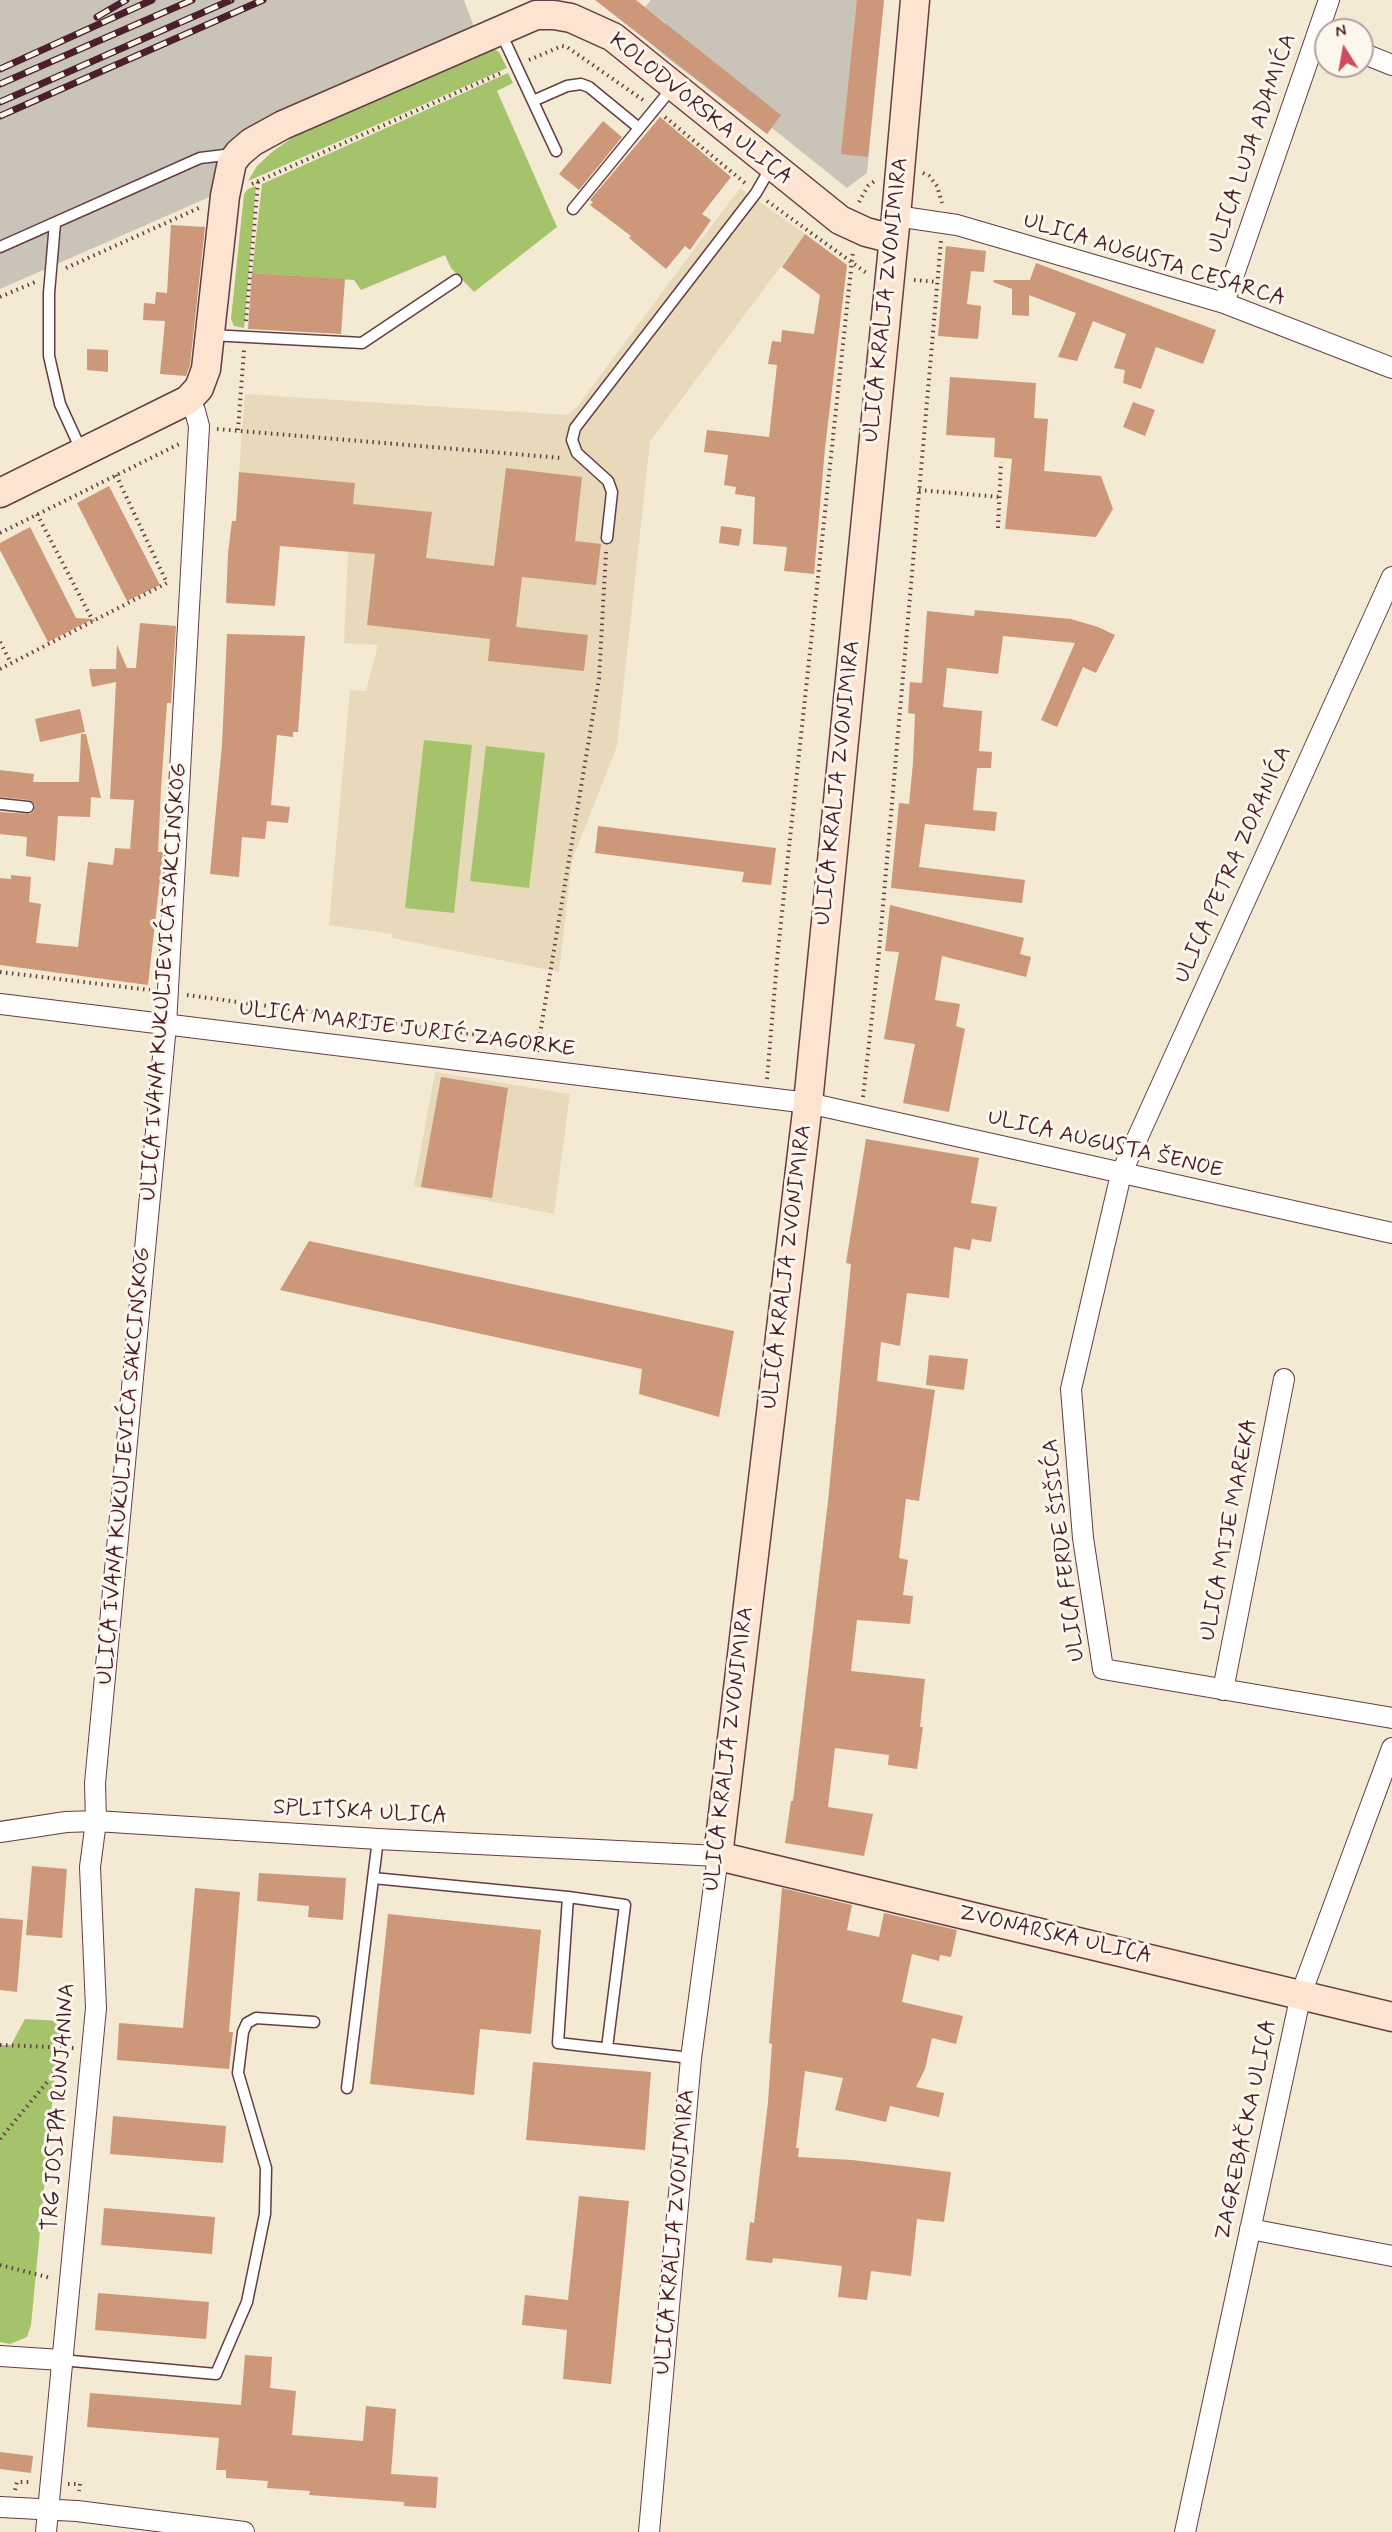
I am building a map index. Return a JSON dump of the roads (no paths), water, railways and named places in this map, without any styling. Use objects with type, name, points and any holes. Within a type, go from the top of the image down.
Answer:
[{"type":"main road","name":"ULICA KRALJA ZVONIMIRA","points":[[718,1856],[808,1103],[895,227],[915,0]]},
{"type":"main road","name":"KOLODVORSKA ULICA","points":[[239,153],[252,142],[283,125],[500,30],[537,15],[554,15],[571,18],[613,37],[664,98],[771,167],[840,220],[855,228],[895,227]]},
{"type":"main road","points":[[0,493],[188,400],[199,388],[206,369],[225,196],[232,162],[239,153]]},
{"type":"main road","name":"ZVONARSKA ULICA","points":[[718,1856],[1392,2017]]},
{"type":"street","name":"ULICA LUJA ADAMIĆA","points":[[1325,18],[1329,0]]},
{"type":"street","name":"ULICA LUJA ADAMIĆA","points":[[1224,303],[1314,57]]},
{"type":"street","points":[[1374,57],[1392,64]]},
{"type":"street","name":"ULICA AUGUSTA CESARCA","points":[[895,227],[943,223],[957,225],[1224,303],[1392,368]]},
{"type":"street","name":"ULICA IVANA KUKULJEVIĆA SAKCINSKOG","points":[[96,1821],[95,1783],[166,1024],[199,426],[195,411],[188,400]]},
{"type":"street","name":"ULICA PETRA ZORANIĆA","points":[[1121,1174],[1392,577]]},
{"type":"street","name":"ULICA MARIJE JURIĆ ZAGORKE","points":[[0,1004],[808,1103]]},
{"type":"street","name":"ULICA AUGUSTA ŠENOE","points":[[808,1103],[1392,1233]]},
{"type":"street","name":"ULICA FERDE ŠIŠIĆA","points":[[1121,1174],[1071,1389],[1083,1538],[1103,1669],[1392,1718]]},
{"type":"street","name":"ULICA MIJE MAREKA","points":[[1223,1690],[1284,1379]]},
{"type":"street","name":"ZAGREBAČKA ULICA","points":[[1185,2532],[1301,1994],[1392,1748]]},
{"type":"street","name":"SPLITSKA ULICA","points":[[0,1832],[66,1822],[96,1821],[378,1839],[718,1856]]},
{"type":"street","name":"TRG JOSIPA RUNJANINA","points":[[46,2532],[69,2283],[83,2049],[96,2008],[90,1867],[96,1821]]},
{"type":"street","name":"ULICA KRALJA ZVONIMIRA","points":[[649,2532],[691,2058],[718,1856]]},
{"type":"street","points":[[1250,2229],[1392,2256]]},
{"type":"street","points":[[0,2356],[61,2360]]},
{"type":"street","points":[[0,2507],[48,2508],[244,2532]]},
{"type":"lane","points":[[500,30],[556,152]]},
{"type":"lane","points":[[532,101],[567,86],[581,84],[589,87],[639,128]]},
{"type":"lane","points":[[573,209],[664,98]]},
{"type":"lane","points":[[0,247],[200,158],[239,153]]},
{"type":"lane","points":[[607,538],[612,492],[608,481],[577,453],[572,440],[575,428],[756,193],[771,167]]},
{"type":"lane","points":[[55,222],[50,275],[49,331],[54,383],[65,419],[82,452]]},
{"type":"lane","points":[[210,335],[362,343],[456,280]]},
{"type":"lane","points":[[0,804],[28,807]]},
{"type":"lane","points":[[347,2088],[378,1839]]},
{"type":"lane","points":[[373,1878],[568,1897],[625,1905],[607,2048]]},
{"type":"lane","points":[[568,1897],[558,2043],[691,2058]]},
{"type":"lane","points":[[61,2360],[216,2374],[247,2302],[265,2214],[266,2168],[238,2073],[243,2032],[247,2023],[256,2018],[314,2022]]},
{"type":"railway","points":[[97,17],[126,0]]},
{"type":"railway","points":[[0,69],[152,0]]},
{"type":"railway","points":[[0,84],[192,0]]},
{"type":"railway","points":[[0,102],[231,0]]},
{"type":"railway","points":[[0,116],[263,0]]}]
